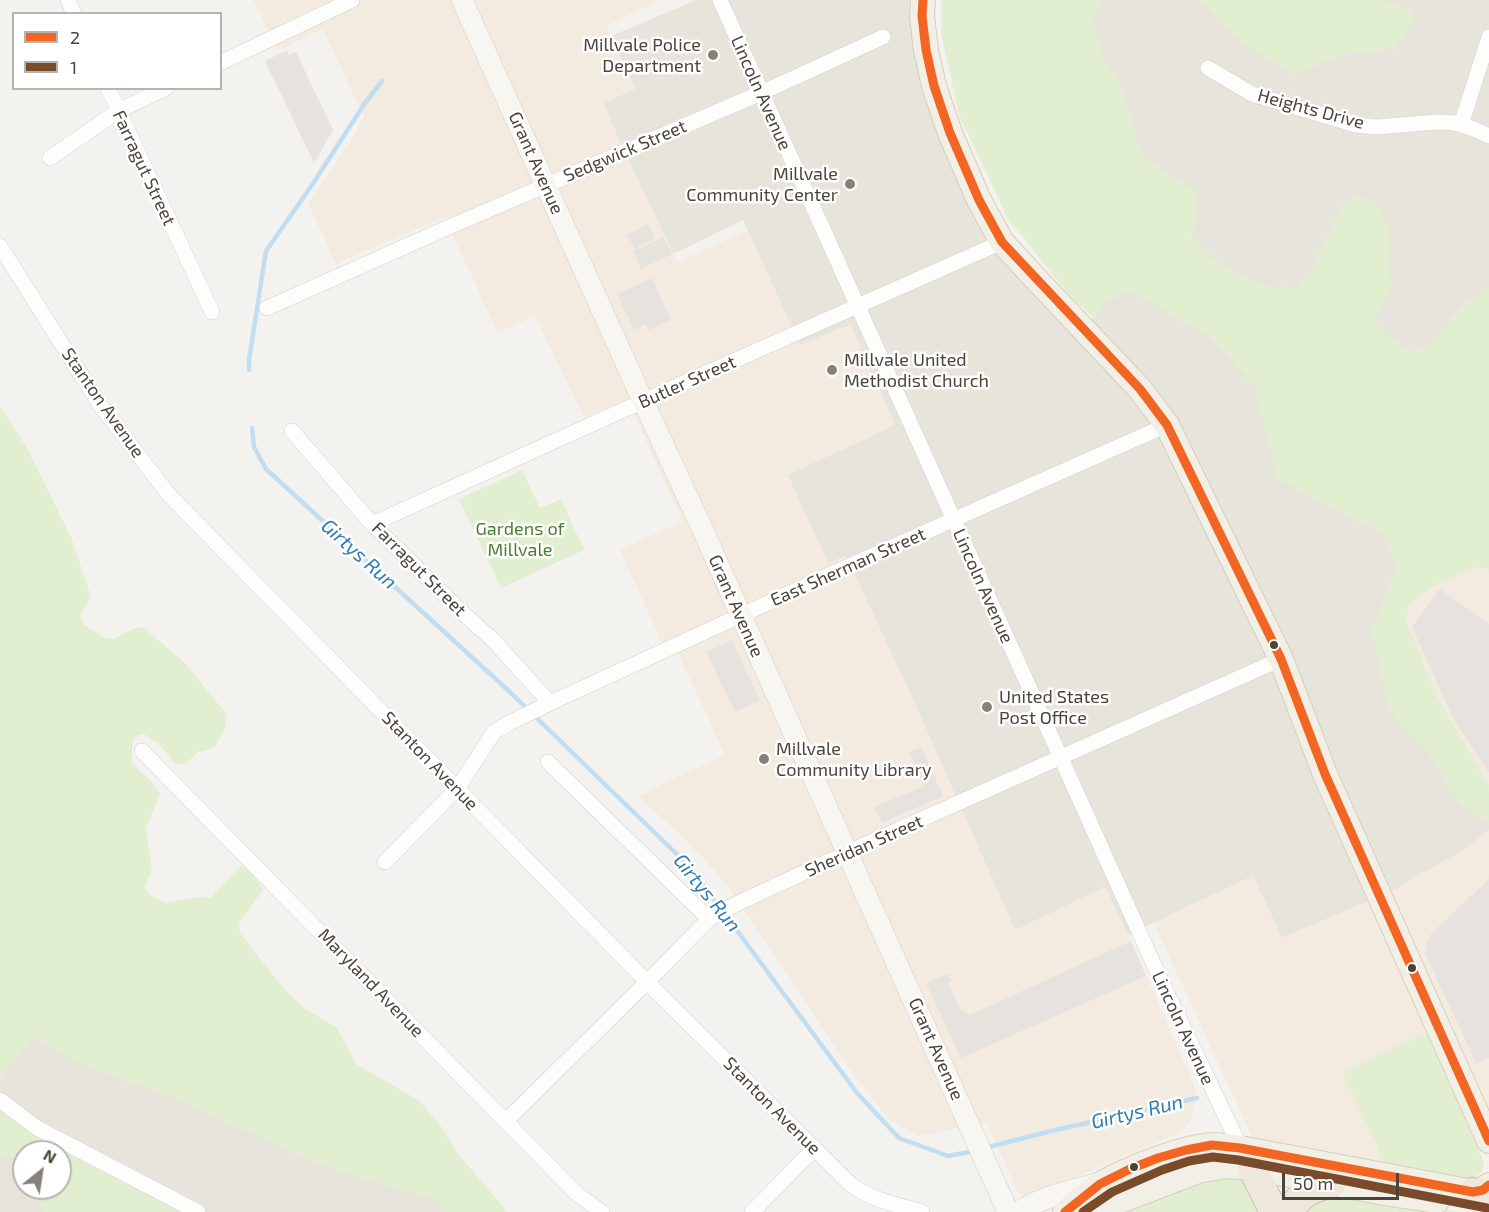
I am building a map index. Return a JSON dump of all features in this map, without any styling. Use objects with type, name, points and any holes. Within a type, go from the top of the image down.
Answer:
[{"type":"highway","points":[[1246,1158],[1274,1212]]},
{"type":"highway","points":[[1289,1212],[1299,1198],[1312,1189],[1332,1183]]},
{"type":"main road","points":[[923,0],[922,16],[926,50],[934,86],[946,123],[979,200],[1002,242],[1140,389],[1167,425],[1281,659],[1325,774],[1489,1141]]},
{"type":"main road","points":[[1065,1212],[1080,1198],[1105,1181],[1186,1149],[1215,1145],[1246,1158],[1332,1183],[1384,1193],[1467,1205],[1481,1204],[1485,1193],[1246,1158],[1226,1166],[1198,1171],[1097,1212]]},
{"type":"street","points":[[222,62],[352,0]]},
{"type":"street","name":"Grant Avenue","points":[[462,0],[701,526],[1008,1212]]},
{"type":"street","name":"Lincoln Avenue","points":[[720,0],[1159,976],[1246,1158]]},
{"type":"street","name":"Sedgwick Street","points":[[267,308],[762,93],[883,37]]},
{"type":"street","points":[[1461,124],[1489,37]]},
{"type":"street","name":"Heights Drive","points":[[1208,68],[1252,94],[1356,125],[1377,127],[1436,122],[1461,124],[1489,136]]},
{"type":"street","name":"Farragut Street","points":[[109,90],[212,312]]},
{"type":"street","points":[[50,158],[118,111],[162,90]]},
{"type":"street","name":"Butler Street","points":[[372,524],[1002,242]]},
{"type":"street","name":"Stanton Avenue","points":[[0,246],[100,405],[169,495],[647,982],[850,1184],[879,1200],[922,1212]]},
{"type":"street","name":"East Sherman Street","points":[[385,862],[457,789],[494,732],[741,615],[1167,425]]},
{"type":"street","name":"Farragut Street","points":[[292,431],[372,524],[493,640],[547,705]]},
{"type":"street","name":"Sheridan Street","points":[[506,1121],[712,917],[847,853],[1281,659]]},
{"type":"street","name":"Maryland Avenue","points":[[142,751],[577,1194],[602,1212]]},
{"type":"street","points":[[548,762],[712,917]]},
{"type":"street","points":[[0,1100],[38,1128],[198,1212]]},
{"type":"street","points":[[752,1212],[815,1148]]},
{"type":"street","points":[[1018,1212],[1057,1195],[1105,1181]]},
{"type":"shaded area","points":[[253,0],[660,0],[606,26],[635,89],[603,103],[624,151],[677,262],[748,231],[800,345],[850,325],[895,425],[788,475],[828,563],[846,556],[915,704],[1015,930],[1105,887],[1197,1092],[1191,1119],[1182,1132],[1024,1196],[1018,1193],[987,1122],[918,1136],[888,1119],[841,1057],[722,879],[690,844],[638,796],[725,755],[672,640],[662,643],[620,550],[682,521],[627,399],[584,417],[535,316],[498,333],[444,217],[336,264],[308,204],[352,139],[364,117],[323,29],[278,51]]},
{"type":"shaded area","points":[[696,0],[913,0],[912,18],[917,64],[937,134],[985,233],[1007,266],[1078,338],[1107,301],[1132,290],[1211,337],[1255,385],[1278,478],[1383,533],[1397,570],[1372,630],[1397,722],[1428,751],[1459,802],[1489,823],[1489,830],[1464,850],[1390,892],[1282,938],[1253,876],[1128,935],[1105,887],[1015,931],[915,704],[846,556],[828,563],[787,475],[895,425],[850,325],[800,345],[743,220],[673,254],[603,103],[635,89],[611,36]]},
{"type":"shaded area","points":[[1100,0],[1195,0],[1210,9],[1223,26],[1297,74],[1342,53],[1395,48],[1409,10],[1386,2],[1386,0],[1489,0],[1489,287],[1466,303],[1430,344],[1415,352],[1408,351],[1375,326],[1374,318],[1391,290],[1347,200],[1314,266],[1296,288],[1266,287],[1218,265],[1191,237],[1198,207],[1192,189],[1147,161],[1139,150],[1122,89],[1105,62],[1091,18]]},
{"type":"shaded area","points":[[287,50],[289,55],[296,52],[333,130],[314,163],[265,61]]},
{"type":"shaded area","points":[[648,224],[655,238],[635,249],[627,235]]},
{"type":"shaded area","points":[[663,237],[672,254],[641,269],[633,251]]},
{"type":"shaded area","points":[[652,278],[671,320],[648,330],[646,324],[634,330],[617,294]]},
{"type":"shaded area","points":[[1476,567],[1489,569],[1489,785],[1438,698],[1407,623],[1408,605],[1436,585]]},
{"type":"shaded area","points":[[1440,589],[1489,624],[1489,773],[1453,718],[1412,627]]},
{"type":"shaded area","points":[[732,640],[760,701],[735,712],[706,652]]},
{"type":"shaded area","points":[[921,747],[943,796],[882,823],[874,807],[924,786],[909,752]]},
{"type":"shaded area","points":[[1489,830],[1489,1115],[1390,892],[1464,850]]},
{"type":"shaded area","points":[[1253,876],[1282,938],[1368,902],[1428,1032],[1386,1164],[1253,1139],[1154,923]]},
{"type":"shaded area","points":[[1489,879],[1489,1058],[1476,1063],[1425,953],[1431,934]]},
{"type":"shaded area","points":[[1131,941],[1146,976],[961,1058],[926,983],[948,974],[952,981],[948,983],[961,1010],[970,1015]]},
{"type":"shaded area","points":[[33,1036],[80,1063],[170,1096],[319,1163],[438,1201],[450,1212],[185,1212],[72,1156],[72,1140],[42,1140],[0,1111],[0,1079]]},
{"type":"shaded area","points":[[0,1153],[12,1156],[12,1200],[38,1200],[43,1212],[0,1212]]},
{"type":"green space","points":[[941,0],[1100,0],[1091,18],[1105,62],[1122,89],[1139,150],[1147,161],[1192,189],[1198,207],[1191,237],[1218,265],[1266,287],[1296,288],[1314,266],[1347,200],[1359,196],[1379,204],[1389,229],[1391,290],[1374,318],[1375,326],[1408,351],[1415,352],[1430,344],[1466,303],[1489,287],[1489,569],[1476,567],[1436,585],[1408,605],[1407,623],[1438,698],[1489,785],[1489,823],[1459,802],[1428,751],[1397,722],[1386,702],[1372,630],[1397,570],[1383,533],[1278,478],[1254,385],[1211,337],[1132,290],[1107,301],[1094,318],[1070,296],[1008,219],[959,115],[941,33]]},
{"type":"green space","points":[[1195,0],[1386,0],[1409,10],[1416,18],[1395,48],[1342,53],[1297,74],[1256,52],[1223,26],[1210,9]]},
{"type":"green space","points":[[0,406],[27,448],[71,537],[91,597],[80,616],[83,624],[105,638],[113,639],[137,627],[144,628],[185,663],[227,715],[224,732],[214,748],[198,752],[185,764],[176,764],[159,744],[144,734],[136,736],[132,744],[132,764],[150,780],[160,794],[146,828],[152,870],[144,887],[149,894],[165,903],[199,897],[210,898],[241,866],[249,870],[263,889],[239,924],[240,933],[284,989],[305,1009],[336,1027],[357,1065],[420,1101],[443,1129],[458,1154],[508,1212],[450,1212],[438,1201],[319,1163],[170,1096],[80,1063],[33,1036],[0,1079]]},
{"type":"green space","name":"Gardens of Millvale","points":[[522,470],[540,508],[561,499],[584,550],[501,588],[459,499]]},
{"type":"green space","points":[[1428,1032],[1484,1163],[1482,1172],[1473,1179],[1386,1164],[1342,1072]]},
{"type":"green space","points":[[0,1111],[42,1140],[12,1140],[12,1156],[0,1153]]},
{"type":"green space","points":[[72,1156],[185,1212],[43,1212],[38,1200],[72,1200]]},
{"type":"green space","points":[[1233,1173],[1250,1183],[1246,1189],[1257,1212],[1120,1212],[1186,1186]]},
{"type":"green space","points":[[1333,1196],[1461,1212],[1298,1212]]},
{"type":"waterway","name":"Girtys Run","points":[[249,370],[266,251],[382,81]]},
{"type":"waterway","name":"Girtys Run","points":[[252,428],[254,447],[266,469],[511,693],[690,867],[857,1093],[899,1138],[948,1156],[974,1151]]},
{"type":"waterway","name":"Girtys Run","points":[[985,1148],[1197,1098]]},
{"type":"transit line","name":"2","points":[[923,0],[922,16],[926,50],[934,86],[950,133],[979,200],[1002,242],[1140,389],[1167,425],[1281,659],[1325,774],[1489,1141]]},
{"type":"transit line","name":"2","points":[[1065,1212],[1100,1184],[1130,1169],[1158,1158],[1212,1145],[1240,1148],[1473,1192],[1483,1190],[1489,1185]]},
{"type":"transit line","name":"1","points":[[1083,1212],[1112,1192],[1162,1170],[1189,1161],[1213,1157],[1487,1208]]},
{"type":"place","name":"Millvale Police Department","points":[[713,55]]},
{"type":"place","name":"Millvale Community Center","points":[[850,184]]},
{"type":"place","name":"Millvale United Methodist Church","points":[[832,370]]},
{"type":"place","name":"United States Post Office","points":[[987,707]]},
{"type":"place","name":"Millvale Community Library","points":[[764,759]]}]
